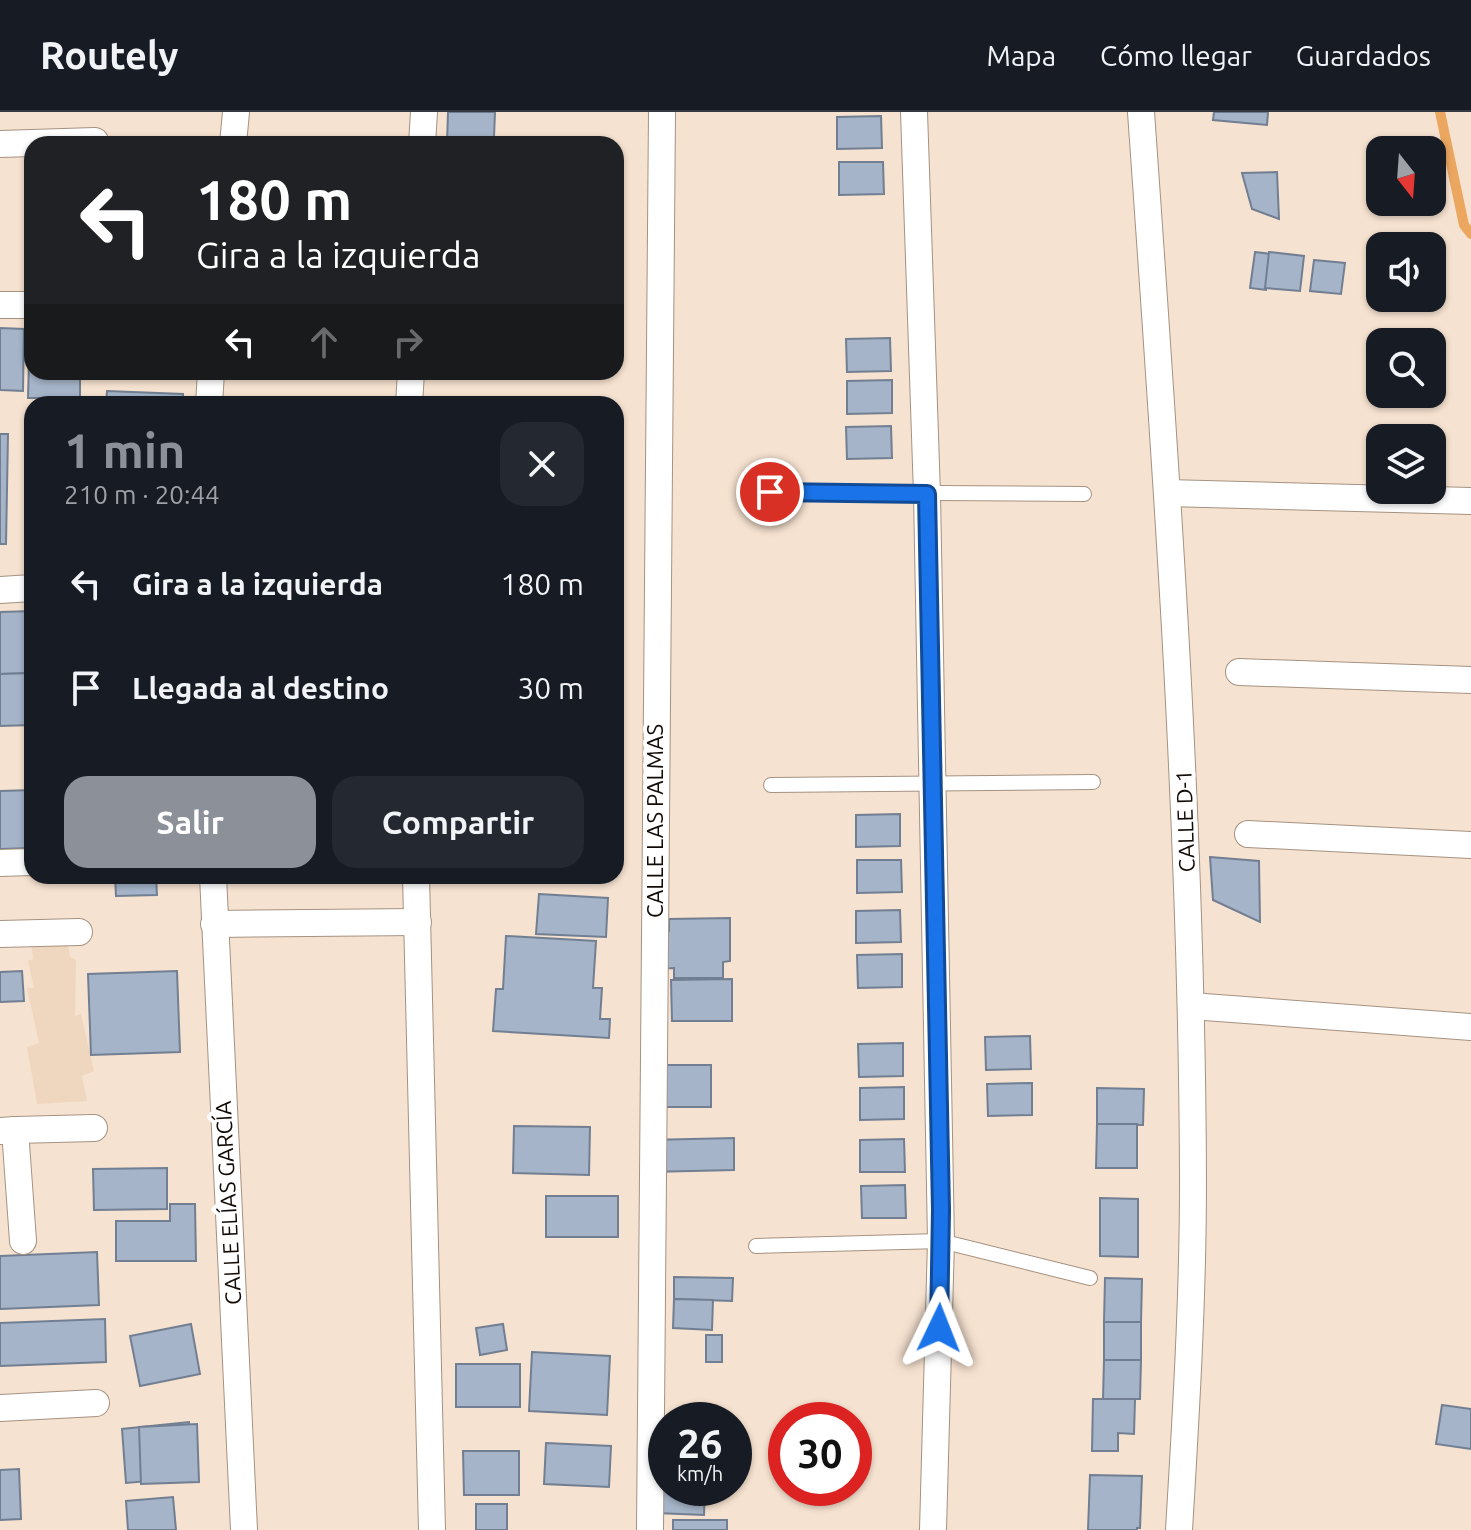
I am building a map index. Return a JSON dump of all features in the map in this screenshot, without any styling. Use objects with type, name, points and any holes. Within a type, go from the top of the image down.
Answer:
[{"type":"street","points":[[234,136],[236,112]]},
{"type":"street","points":[[422,136],[424,112]]},
{"type":"street","name":"CALLE LAS PALMAS","points":[[650,1530],[662,112]]},
{"type":"street","points":[[914,112],[927,494],[941,1241],[933,1530]]},
{"type":"street","name":"CALLE D-1","points":[[1141,112],[1184,780],[1191,1006],[1193,1184],[1190,1317],[1179,1530]]},
{"type":"street","points":[[0,144],[24,143]]},
{"type":"street","points":[[0,305],[24,305]]},
{"type":"street","points":[[1167,493],[1471,501]]},
{"type":"street","points":[[0,590],[24,588]]},
{"type":"street","points":[[1239,672],[1471,680]]},
{"type":"street","points":[[1248,834],[1471,845]]},
{"type":"street","points":[[0,863],[24,862]]},
{"type":"street","name":"CALLE ELÍAS GARCÍA","points":[[213,884],[244,1530]]},
{"type":"street","points":[[416,884],[432,1530]]},
{"type":"street","points":[[214,924],[418,922]]},
{"type":"street","points":[[0,934],[79,932]]},
{"type":"street","points":[[1191,1006],[1471,1027]]},
{"type":"street","points":[[23,1241],[8,1130],[94,1128]]},
{"type":"street","points":[[0,1408],[96,1403]]},
{"type":"lane","points":[[770,492],[1084,494]]},
{"type":"lane","points":[[771,785],[1093,782]]},
{"type":"lane","points":[[756,1246],[941,1241],[1090,1278]]},
{"type":"shaded area","points":[[65,930],[70,957],[76,960],[75,1016],[81,1014],[94,1071],[82,1076],[87,1101],[37,1104],[27,1047],[39,1043],[27,988],[34,988],[28,961],[33,959],[30,933]]},
{"type":"building","points":[[448,112],[495,112],[494,136],[447,136]]},
{"type":"building","points":[[1214,112],[1268,112],[1267,125],[1213,120]]},
{"type":"building","points":[[881,116],[882,148],[837,149],[837,117]]},
{"type":"building","points":[[839,162],[883,162],[884,194],[839,195]]},
{"type":"building","points":[[1277,172],[1279,219],[1252,209],[1242,173]]},
{"type":"building","points":[[1255,252],[1271,254],[1266,290],[1250,288]]},
{"type":"building","points":[[1269,252],[1304,256],[1300,291],[1265,288]]},
{"type":"building","points":[[1314,260],[1345,263],[1341,294],[1310,291]]},
{"type":"building","points":[[0,328],[24,329],[23,391],[0,390]]},
{"type":"building","points":[[890,338],[891,371],[847,372],[846,339]]},
{"type":"building","points":[[28,380],[80,380],[80,396],[28,396]]},
{"type":"building","points":[[892,380],[892,413],[847,414],[847,381]]},
{"type":"building","points":[[107,391],[183,394],[183,396],[107,396]]},
{"type":"building","points":[[891,426],[892,458],[847,459],[846,427]]},
{"type":"building","points":[[0,434],[8,434],[6,544],[0,544]]},
{"type":"building","points":[[24,611],[24,673],[0,674],[0,612]]},
{"type":"building","points":[[24,673],[24,725],[0,726],[0,674]]},
{"type":"building","points":[[24,790],[24,848],[0,849],[0,791]]},
{"type":"building","points":[[900,814],[900,846],[856,847],[856,815]]},
{"type":"building","points":[[1210,857],[1259,861],[1260,922],[1213,900]]},
{"type":"building","points":[[857,860],[901,860],[902,892],[857,893]]},
{"type":"building","points":[[115,884],[156,884],[157,895],[116,896]]},
{"type":"building","points":[[539,894],[608,898],[606,937],[536,934]]},
{"type":"building","points":[[900,910],[901,942],[856,943],[856,911]]},
{"type":"building","points":[[730,918],[730,961],[723,962],[723,978],[674,978],[674,968],[657,969],[656,931],[669,931],[669,919]]},
{"type":"building","points":[[506,936],[596,941],[593,988],[602,988],[600,1019],[610,1019],[609,1038],[493,1031],[496,989],[503,989]]},
{"type":"building","points":[[902,954],[902,987],[858,988],[857,955]]},
{"type":"building","points":[[22,971],[24,1001],[0,1002],[0,972]]},
{"type":"building","points":[[177,971],[180,1052],[91,1055],[88,974]]},
{"type":"building","points":[[732,979],[732,1021],[672,1021],[671,980]]},
{"type":"building","points":[[1030,1036],[1031,1069],[986,1070],[985,1037]]},
{"type":"building","points":[[903,1043],[903,1076],[859,1077],[858,1044]]},
{"type":"building","points":[[655,1065],[711,1065],[711,1107],[655,1107]]},
{"type":"building","points":[[1032,1083],[1032,1115],[988,1116],[987,1084]]},
{"type":"building","points":[[904,1087],[904,1119],[860,1120],[860,1088]]},
{"type":"building","points":[[1097,1088],[1144,1089],[1143,1125],[1097,1124]]},
{"type":"building","points":[[1097,1124],[1137,1124],[1137,1168],[1096,1168]]},
{"type":"building","points":[[514,1126],[590,1127],[589,1175],[513,1173]]},
{"type":"building","points":[[734,1138],[734,1170],[649,1172],[648,1140]]},
{"type":"building","points":[[904,1139],[905,1172],[860,1172],[860,1140]]},
{"type":"building","points":[[167,1168],[167,1209],[94,1210],[93,1169]]},
{"type":"building","points":[[905,1185],[906,1218],[862,1218],[861,1186]]},
{"type":"building","points":[[546,1196],[618,1196],[618,1237],[546,1237]]},
{"type":"building","points":[[1100,1198],[1138,1199],[1138,1257],[1100,1256]]},
{"type":"building","points":[[170,1204],[195,1204],[196,1261],[116,1261],[116,1221],[170,1221]]},
{"type":"building","points":[[97,1252],[99,1305],[0,1309],[0,1256]]},
{"type":"building","points":[[674,1277],[733,1278],[732,1301],[674,1299]]},
{"type":"building","points":[[1105,1278],[1142,1279],[1141,1322],[1104,1322]]},
{"type":"building","points":[[674,1299],[713,1300],[712,1330],[673,1328]]},
{"type":"building","points":[[105,1319],[106,1362],[0,1366],[0,1323]]},
{"type":"building","points":[[1104,1322],[1141,1322],[1141,1360],[1104,1360]]},
{"type":"building","points":[[191,1324],[200,1374],[140,1386],[130,1336]]},
{"type":"building","points":[[503,1324],[507,1350],[480,1355],[476,1328]]},
{"type":"building","points":[[706,1335],[722,1335],[722,1362],[706,1362]]},
{"type":"building","points":[[532,1352],[610,1356],[607,1415],[529,1411]]},
{"type":"building","points":[[1104,1360],[1141,1360],[1140,1399],[1103,1399]]},
{"type":"building","points":[[456,1364],[520,1364],[520,1407],[456,1407]]},
{"type":"building","points":[[1093,1399],[1135,1399],[1134,1434],[1118,1433],[1118,1451],[1092,1451]]},
{"type":"building","points":[[1442,1405],[1471,1409],[1471,1449],[1436,1444]]},
{"type":"building","points":[[189,1422],[194,1477],[126,1483],[122,1429]]},
{"type":"building","points":[[197,1424],[199,1482],[141,1484],[139,1427]]},
{"type":"building","points":[[546,1443],[611,1446],[609,1487],[544,1484]]},
{"type":"building","points":[[463,1451],[519,1451],[519,1495],[464,1495]]},
{"type":"building","points":[[19,1469],[21,1519],[0,1520],[0,1470]]},
{"type":"building","points":[[1090,1475],[1142,1476],[1140,1528],[1088,1530]]},
{"type":"building","points":[[173,1497],[176,1530],[128,1530],[126,1501]]},
{"type":"building","points":[[476,1504],[507,1504],[507,1530],[476,1530]]},
{"type":"building","points":[[656,1506],[704,1506],[704,1515],[656,1513]]},
{"type":"building","points":[[673,1520],[727,1520],[727,1530],[673,1530]]},
{"type":"waterway","points":[[1440,112],[1464,225],[1471,234]]},
{"type":"route","points":[[770,492],[927,494],[941,1210],[939,1328]]}]
